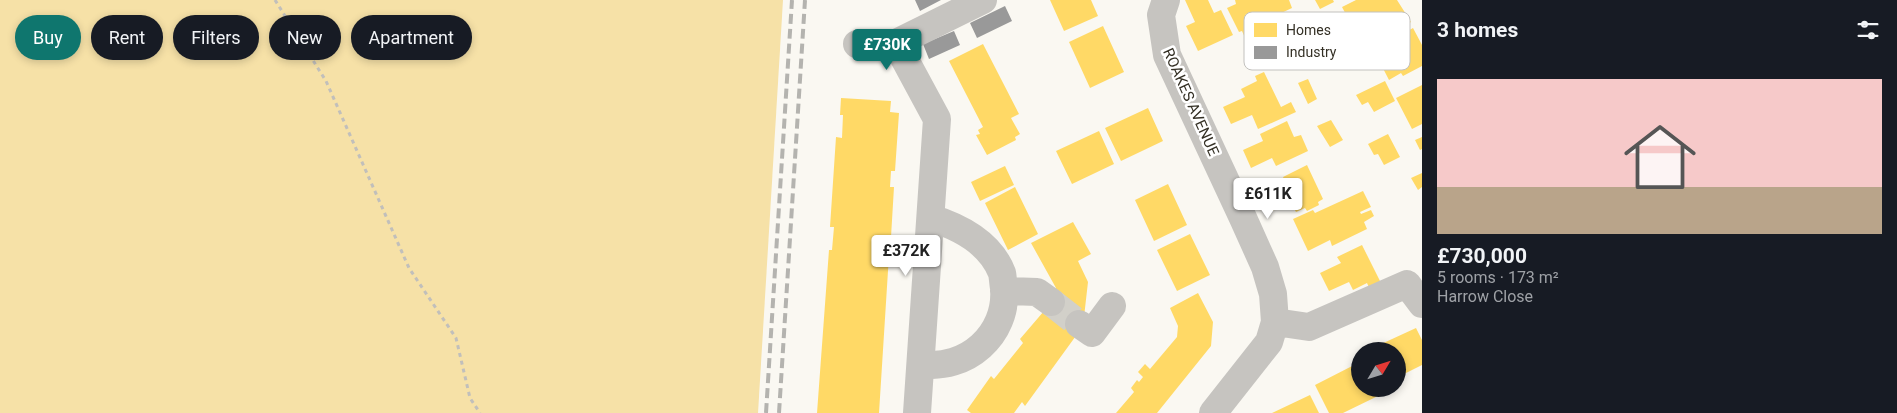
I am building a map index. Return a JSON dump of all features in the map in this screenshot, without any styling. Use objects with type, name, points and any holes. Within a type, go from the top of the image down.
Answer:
[{"type":"street","points":[[857,44],[907,38],[982,0]]},
{"type":"street","name":"ROAKES AVENUE","points":[[1166,0],[1161,15],[1167,54],[1265,267],[1273,294],[1275,322],[1269,342],[1213,413]]},
{"type":"street","points":[[907,38],[937,119],[917,413]]},
{"type":"street","points":[[920,364],[935,366],[964,359],[984,345],[999,322],[1005,302],[1002,273],[986,250],[973,237],[956,226],[931,218]]},
{"type":"street","points":[[1275,322],[1309,327],[1407,284],[1422,304]]},
{"type":"street","points":[[1004,290],[1037,292],[1051,302]]},
{"type":"street","points":[[1080,324],[1092,333],[1112,306]]},
{"type":"path","points":[[275,0],[326,81],[409,268],[456,338],[470,398],[480,413]]},
{"type":"shaded area","points":[[0,0],[783,0],[758,413],[0,413]]},
{"type":"building: Homes","points":[[1050,0],[1091,0],[1098,16],[1064,31]]},
{"type":"building: Homes","points":[[1185,0],[1208,0],[1214,13],[1221,10],[1233,35],[1198,51],[1186,26],[1195,22]]},
{"type":"building: Homes","points":[[1235,0],[1289,0],[1292,8],[1284,12],[1244,12],[1244,36],[1242,31],[1239,32],[1227,8],[1236,4]]},
{"type":"building: Homes","points":[[1315,0],[1333,0],[1334,2],[1320,9]]},
{"type":"building: Homes","points":[[1356,0],[1397,0],[1405,12],[1345,12],[1342,7]]},
{"type":"building: Homes","points":[[1103,26],[1124,72],[1090,88],[1069,42]]},
{"type":"building: Homes","points":[[1413,28],[1422,45],[1422,66],[1403,76],[1401,73],[1389,80],[1384,70],[1410,70],[1410,30]]},
{"type":"building: Homes","points":[[983,44],[1019,114],[1011,118],[1020,134],[1015,137],[1016,140],[987,155],[976,135],[980,134],[978,130],[983,127],[949,61]]},
{"type":"building: Homes","points":[[1264,72],[1281,107],[1291,102],[1296,112],[1258,129],[1252,115],[1231,124],[1223,107],[1245,97],[1241,89],[1257,81],[1255,76]]},
{"type":"building: Homes","points":[[1308,79],[1317,99],[1308,104],[1298,83]]},
{"type":"building: Homes","points":[[1385,81],[1395,101],[1374,112],[1368,102],[1362,105],[1356,95]]},
{"type":"building: Homes","points":[[1422,85],[1422,124],[1412,129],[1396,98]]},
{"type":"building: Homes","points":[[841,98],[891,101],[890,112],[899,113],[895,171],[891,171],[890,187],[894,187],[891,237],[886,236],[884,255],[889,255],[879,413],[817,413],[829,250],[832,250],[834,227],[830,227],[836,137],[842,138],[843,115],[840,115]]},
{"type":"building: Homes","points":[[1148,108],[1163,141],[1121,161],[1105,128]]},
{"type":"building: Homes","points":[[1331,120],[1343,140],[1330,147],[1317,126]]},
{"type":"building: Homes","points":[[1287,121],[1294,137],[1301,135],[1308,151],[1276,166],[1272,158],[1251,168],[1243,150],[1263,141],[1260,134]]},
{"type":"building: Homes","points":[[1099,131],[1114,164],[1072,184],[1056,151]]},
{"type":"building: Homes","points":[[1388,134],[1400,157],[1384,165],[1378,154],[1374,155],[1368,144]]},
{"type":"building: Homes","points":[[1422,137],[1422,149],[1420,150],[1415,140]]},
{"type":"building: Homes","points":[[1307,165],[1323,199],[1318,202],[1319,205],[1307,211],[1305,208],[1296,212],[1291,202],[1272,211],[1264,194],[1286,184],[1283,177]]},
{"type":"building: Homes","points":[[1005,166],[1014,185],[980,201],[971,182]]},
{"type":"building: Homes","points":[[1422,173],[1422,187],[1418,190],[1411,178]]},
{"type":"building: Homes","points":[[1168,184],[1187,225],[1154,241],[1135,200]]},
{"type":"building: Homes","points":[[1015,187],[1038,234],[1008,250],[985,203]]},
{"type":"building: Homes","points":[[1363,191],[1371,207],[1360,212],[1361,214],[1371,210],[1374,216],[1364,222],[1367,229],[1332,246],[1330,240],[1308,251],[1293,219],[1313,210],[1315,213]]},
{"type":"building: Homes","points":[[1073,222],[1091,254],[1078,261],[1088,282],[1084,317],[1078,333],[1025,406],[1022,402],[1014,413],[971,413],[967,410],[991,376],[994,379],[1023,343],[1020,339],[1056,297],[1056,288],[1031,243]]},
{"type":"building: Homes","points":[[1190,234],[1210,275],[1177,291],[1157,250]]},
{"type":"building: Homes","points":[[1362,245],[1383,287],[1371,292],[1367,283],[1353,290],[1349,282],[1329,291],[1320,273],[1341,263],[1337,257]]},
{"type":"building: Homes","points":[[1198,293],[1213,322],[1211,346],[1157,413],[1116,413],[1134,392],[1131,388],[1137,380],[1139,382],[1143,377],[1138,372],[1145,364],[1150,369],[1177,337],[1178,326],[1170,308]]},
{"type":"building: Homes","points":[[1416,328],[1422,340],[1422,365],[1406,373],[1406,342],[1386,342]]},
{"type":"building: Homes","points":[[1351,367],[1351,398],[1374,398],[1343,413],[1329,413],[1315,385]]},
{"type":"building: Homes","points":[[1310,395],[1319,413],[1272,413]]},
{"type":"building: Industry","points":[[915,0],[941,0],[920,11]]},
{"type":"building: Industry","points":[[1005,6],[1012,21],[977,38],[970,23]]},
{"type":"building: Industry","points":[[954,31],[960,45],[929,59],[923,44]]},
{"type":"tunnel","points":[[1051,302],[1079,324]]},
{"type":"railway","points":[[766,413],[792,0]]},
{"type":"railway","points":[[779,413],[805,0]]}]
